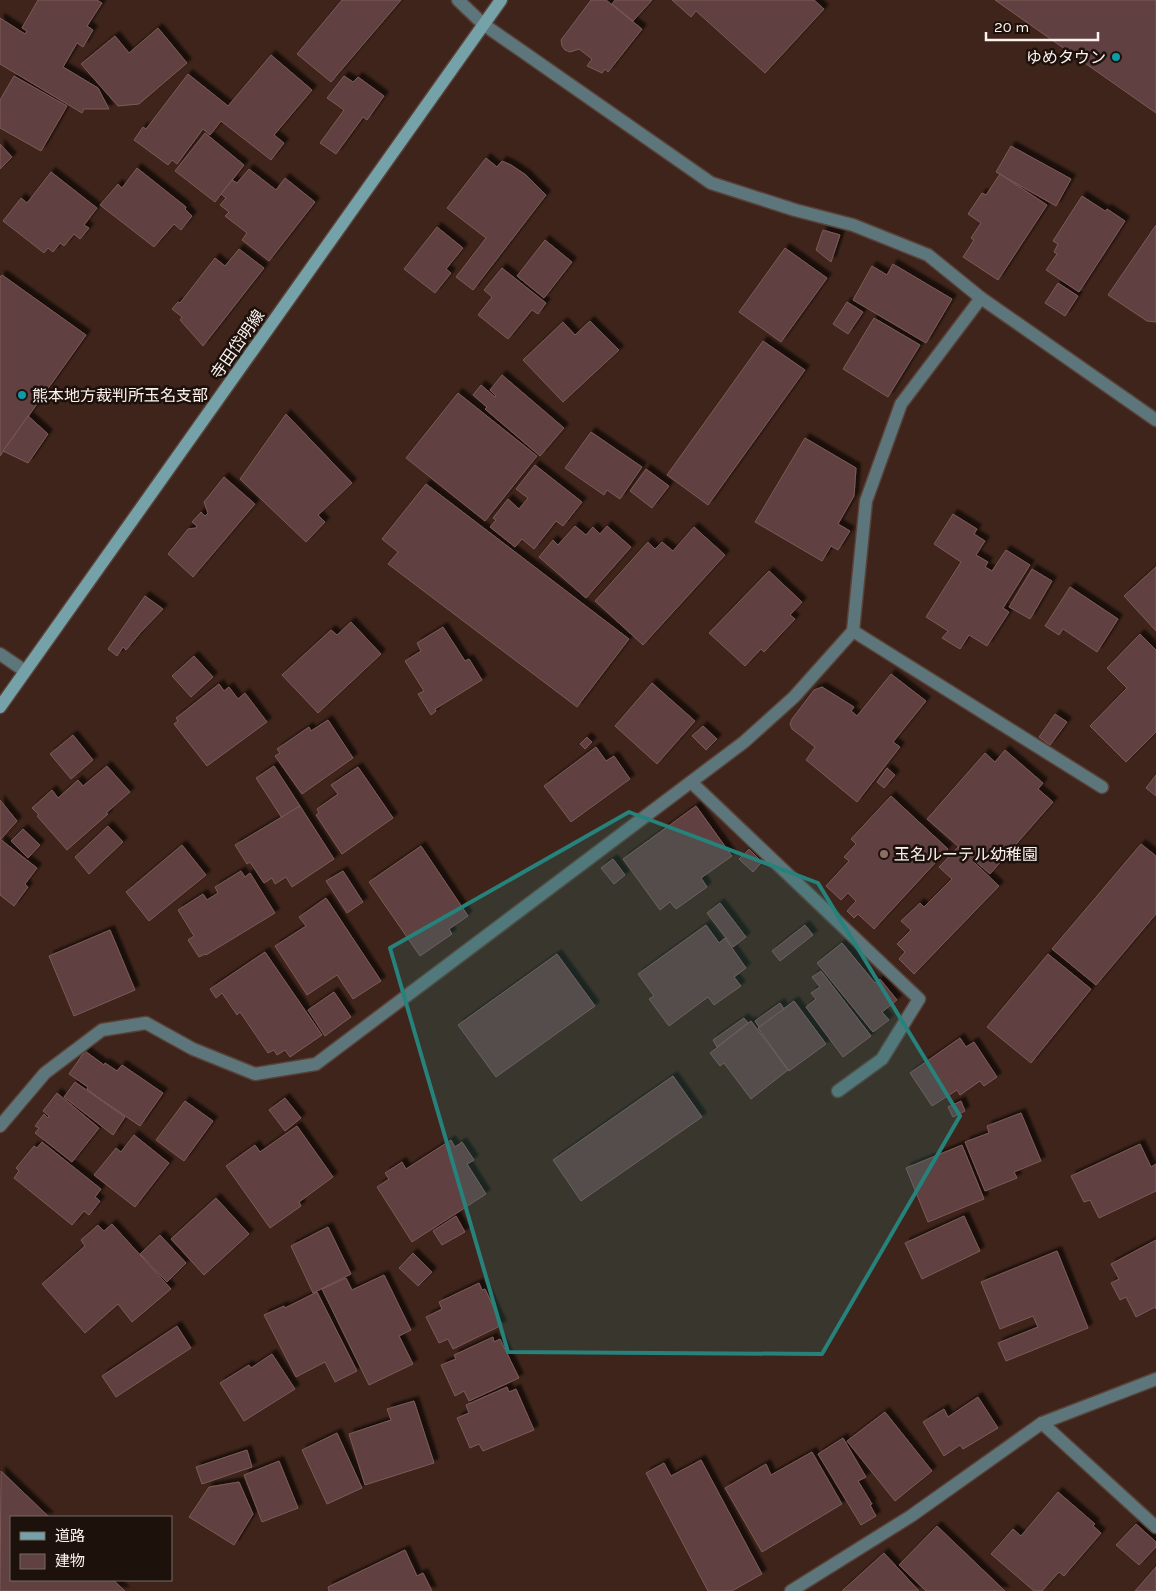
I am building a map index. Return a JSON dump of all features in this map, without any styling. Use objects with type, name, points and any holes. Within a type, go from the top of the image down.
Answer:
[{"type":"main road","name":"寺田岱明線","points":[[0,707],[501,0]]},
{"type":"street","points":[[458,0],[483,24],[711,183],[796,210],[853,225],[928,256],[981,298],[1156,420]]},
{"type":"street","points":[[0,1126],[45,1073],[102,1030],[146,1023],[193,1049],[255,1074],[316,1064],[744,742],[794,697],[853,631],[866,501],[901,404],[981,298]]},
{"type":"street","points":[[853,631],[1102,787]]},
{"type":"street","points":[[0,654],[25,672]]},
{"type":"street","points":[[691,782],[919,999],[882,1059],[838,1091]]},
{"type":"street","points":[[791,1591],[911,1516],[1042,1423],[1156,1379]]},
{"type":"street","points":[[1042,1423],[1156,1527]]},
{"type":"highlighted area","points":[[629,812],[818,883],[960,1116],[822,1354],[508,1352],[390,948]]},
{"type":"building","points":[[38,0],[97,0],[102,3],[87,26],[93,30],[83,47],[77,43],[63,67],[98,88],[109,109],[84,109],[82,113],[0,64],[0,18],[25,34],[27,31],[22,28]]},
{"type":"building","points":[[342,0],[401,0],[331,82],[297,54]]},
{"type":"building","points":[[591,0],[606,0],[642,29],[608,72],[605,69],[602,73],[587,66],[592,59],[579,49],[570,52],[562,46],[561,40]]},
{"type":"building","points":[[615,0],[652,0],[633,21],[612,4]]},
{"type":"building","points":[[672,0],[814,0],[824,9],[765,73],[696,11],[691,17]]},
{"type":"building","name":"ゆめタウン","points":[[995,0],[1156,0],[1156,113]]},
{"type":"building","points":[[158,28],[187,63],[139,104],[118,106],[81,64],[115,36],[129,53]]},
{"type":"building","points":[[271,55],[312,90],[274,135],[284,143],[271,160],[221,121],[210,135],[203,129],[177,164],[172,160],[168,165],[134,140],[143,127],[146,129],[188,74],[228,106]]},
{"type":"building","points":[[14,76],[67,106],[41,151],[0,128],[0,100]]},
{"type":"building","points":[[344,76],[353,82],[358,77],[384,96],[367,120],[363,117],[336,154],[320,143],[344,110],[327,98]]},
{"type":"building","points":[[205,133],[244,165],[215,202],[175,171]]},
{"type":"building","points":[[0,144],[12,157],[0,169]]},
{"type":"building","points":[[1011,146],[1071,179],[1056,206],[996,172]]},
{"type":"building","points":[[486,158],[497,167],[502,161],[511,165],[526,175],[546,195],[473,290],[456,277],[486,238],[447,208]]},
{"type":"building","points":[[137,168],[186,207],[185,209],[192,216],[181,230],[174,224],[154,247],[100,205],[118,184],[122,188]]},
{"type":"building","points":[[249,169],[276,190],[285,178],[315,202],[269,261],[242,240],[247,233],[225,216],[229,212],[220,205],[226,198],[221,194],[232,180],[237,183]]},
{"type":"building","points":[[51,172],[97,208],[84,225],[89,228],[80,239],[74,234],[64,246],[60,243],[53,252],[48,248],[44,253],[3,221],[21,198],[27,203]]},
{"type":"building","points":[[1000,174],[1047,205],[998,280],[963,257],[974,240],[971,238],[981,223],[968,214],[982,193],[986,195]]},
{"type":"building","points":[[1082,196],[1125,221],[1079,292],[1046,270],[1057,254],[1054,252],[1058,244],[1053,241]]},
{"type":"building","points":[[1156,225],[1156,322],[1147,321],[1108,295]]},
{"type":"building","points":[[437,227],[463,248],[446,269],[451,273],[435,293],[404,269]]},
{"type":"building","points":[[823,230],[840,235],[831,262],[816,250]]},
{"type":"building","points":[[545,240],[572,262],[544,298],[517,276]]},
{"type":"building","points":[[785,248],[827,278],[781,342],[739,312]]},
{"type":"building","points":[[239,249],[264,268],[203,346],[180,320],[182,317],[172,309],[178,302],[180,303],[215,258],[225,266]]},
{"type":"building","points":[[893,264],[952,299],[926,343],[853,300],[872,266],[887,275]]},
{"type":"building","points":[[502,268],[546,303],[538,314],[532,310],[508,339],[478,315],[492,297],[484,290]]},
{"type":"building","name":"熊本地方裁判所玉名支部","points":[[2,275],[86,335],[0,456],[0,277]]},
{"type":"building","points":[[1058,283],[1078,296],[1065,316],[1045,303]]},
{"type":"building","points":[[847,302],[863,312],[848,334],[833,324]]},
{"type":"building","points":[[874,318],[920,345],[888,397],[843,369]]},
{"type":"building","points":[[590,321],[619,350],[563,402],[523,360],[563,322],[575,335]]},
{"type":"building","points":[[763,341],[805,370],[708,505],[667,475]]},
{"type":"building","points":[[502,375],[564,428],[540,456],[485,409],[487,407],[473,395],[481,385],[495,397],[490,390]]},
{"type":"building","points":[[458,393],[537,456],[485,521],[406,458]]},
{"type":"building","points":[[286,414],[352,483],[318,515],[325,522],[306,542],[240,479]]},
{"type":"building","points":[[28,416],[48,434],[28,463],[3,451]]},
{"type":"building","points":[[591,432],[642,467],[620,499],[607,490],[604,495],[565,468]]},
{"type":"building","points":[[805,438],[856,468],[854,496],[838,524],[850,531],[838,550],[831,546],[822,561],[755,522]]},
{"type":"building","points":[[535,465],[582,502],[563,526],[556,521],[534,549],[522,539],[515,547],[490,527],[496,520],[493,518],[508,499],[519,509],[528,498],[516,489]]},
{"type":"building","points":[[646,469],[669,486],[652,508],[630,491]]},
{"type":"building","points":[[224,477],[255,504],[193,577],[168,554],[188,529],[196,528],[197,526],[192,522],[201,512],[205,516],[208,513],[204,502]]},
{"type":"building","points":[[426,484],[629,639],[577,707],[388,564],[398,552],[382,539]]},
{"type":"building","points":[[953,514],[977,529],[974,534],[985,541],[976,555],[988,562],[985,567],[992,571],[1006,550],[1030,565],[1003,608],[1009,612],[987,646],[969,635],[960,649],[942,638],[948,631],[926,617],[961,562],[934,544]]},
{"type":"building","points":[[575,526],[586,535],[593,527],[600,534],[607,526],[631,547],[586,598],[539,557],[553,540],[558,545]]},
{"type":"building","points":[[694,527],[725,555],[643,645],[595,601],[648,542],[655,549],[662,542],[673,551]]},
{"type":"building","points":[[1156,567],[1156,631],[1124,596]]},
{"type":"building","points":[[1032,569],[1052,581],[1030,619],[1009,607]]},
{"type":"building","points":[[769,571],[802,602],[790,615],[795,619],[764,652],[761,649],[745,666],[709,633]]},
{"type":"building","points":[[1070,587],[1118,619],[1097,652],[1063,629],[1059,635],[1045,626]]},
{"type":"building","points":[[145,596],[163,609],[126,650],[123,647],[117,656],[108,649]]},
{"type":"building","points":[[351,622],[381,654],[318,713],[282,675],[331,630],[337,635]]},
{"type":"building","points":[[443,627],[465,661],[469,659],[482,680],[435,709],[436,711],[431,715],[418,694],[424,691],[405,661],[421,651],[417,643]]},
{"type":"building","points":[[1140,634],[1156,650],[1156,732],[1126,762],[1090,726],[1127,688],[1107,668]]},
{"type":"building","points":[[194,656],[213,677],[191,697],[172,676]]},
{"type":"building","points":[[891,674],[926,701],[893,742],[900,747],[857,802],[806,760],[815,747],[792,729],[790,724],[814,690],[822,687],[854,707],[851,711],[857,716]]},
{"type":"building","points":[[652,683],[695,721],[657,764],[615,726]]},
{"type":"building","points":[[219,684],[224,691],[229,687],[238,699],[245,693],[267,722],[207,766],[174,724],[178,721],[176,718]]},
{"type":"building","points":[[1055,714],[1067,722],[1050,745],[1039,737]]},
{"type":"building","points":[[328,720],[353,758],[302,794],[275,756],[280,753],[277,749],[309,727],[311,731]]},
{"type":"building","points":[[703,726],[717,739],[706,750],[692,736]]},
{"type":"building","points":[[73,735],[93,760],[71,779],[50,754]]},
{"type":"building","points":[[587,737],[592,742],[585,749],[580,744]]},
{"type":"building","points":[[596,747],[606,761],[614,756],[630,779],[571,822],[544,786]]},
{"type":"building","points":[[1005,750],[1043,783],[1038,789],[1053,802],[990,874],[927,819],[985,753],[995,762]]},
{"type":"building","points":[[107,766],[130,792],[67,850],[32,808],[52,790],[58,798],[78,780],[83,786]]},
{"type":"building","points":[[274,766],[300,806],[282,818],[256,778]]},
{"type":"building","points":[[358,767],[393,818],[342,854],[316,815],[319,813],[317,809],[338,794],[331,785]]},
{"type":"building","points":[[887,768],[895,775],[884,788],[877,782]]},
{"type":"building","points":[[1156,775],[1156,796],[1146,788]]},
{"type":"building","points":[[891,796],[948,849],[874,929],[858,914],[854,918],[847,911],[856,901],[848,893],[841,900],[826,886],[849,861],[844,857],[856,844],[851,839]]},
{"type":"building","points":[[0,800],[17,821],[1,839],[0,838]]},
{"type":"building","points":[[300,806],[334,859],[292,887],[286,877],[275,884],[272,878],[264,883],[250,862],[247,864],[235,845]]},
{"type":"building","points":[[696,806],[732,856],[701,878],[707,887],[676,909],[670,902],[660,910],[623,859]]},
{"type":"building","points":[[108,826],[123,842],[89,874],[75,857]]},
{"type":"building","points":[[23,829],[40,845],[28,858],[11,841]]},
{"type":"building","points":[[0,839],[37,868],[25,884],[28,887],[14,906],[0,895]]},
{"type":"building","points":[[1141,844],[1156,856],[1156,914],[1096,985],[1052,949]]},
{"type":"building","points":[[182,845],[206,875],[149,921],[126,892]]},
{"type":"building","points":[[421,846],[468,916],[449,929],[452,934],[420,956],[369,882]]},
{"type":"building","points":[[958,847],[999,886],[914,974],[899,959],[905,952],[897,944],[911,930],[901,921],[920,903],[924,907],[952,879],[939,867]]},
{"type":"building","points":[[749,849],[762,862],[753,872],[739,859]]},
{"type":"building","points":[[613,859],[625,875],[614,884],[601,868]]},
{"type":"building","points":[[241,871],[245,877],[250,873],[275,913],[206,955],[199,957],[188,940],[194,936],[178,910],[203,894],[207,900],[218,893],[215,887]]},
{"type":"building","points":[[343,871],[363,902],[347,913],[326,881]]},
{"type":"building","points":[[326,898],[381,981],[353,999],[337,975],[307,995],[275,946],[306,926],[299,917]]},
{"type":"building","points":[[720,903],[746,937],[733,947],[707,913]]},
{"type":"building","points":[[706,925],[719,943],[725,938],[746,968],[734,977],[741,986],[714,1005],[708,997],[669,1026],[649,999],[654,996],[638,974]]},
{"type":"building","points":[[805,925],[813,935],[780,961],[772,951]]},
{"type":"building","points":[[110,930],[135,990],[74,1016],[49,956]]},
{"type":"building","points":[[842,943],[875,983],[880,979],[897,1000],[882,1012],[889,1020],[873,1032],[817,963]]},
{"type":"building","points":[[265,952],[322,1035],[290,1057],[285,1050],[277,1055],[274,1050],[268,1053],[240,1012],[237,1015],[222,993],[216,998],[210,989]]},
{"type":"building","points":[[557,954],[595,1006],[496,1077],[458,1025]]},
{"type":"building","points":[[1048,954],[1091,989],[1031,1063],[987,1027]]},
{"type":"building","points":[[821,971],[871,1036],[843,1057],[806,1007],[816,999],[811,993],[820,987],[812,977]]},
{"type":"building","points":[[334,992],[351,1017],[325,1036],[308,1010]]},
{"type":"building","points":[[794,1001],[826,1044],[789,1071],[758,1028]]},
{"type":"building","points":[[780,1003],[784,1009],[759,1027],[755,1021]]},
{"type":"building","points":[[744,1018],[748,1023],[717,1047],[713,1040]]},
{"type":"building","points":[[751,1021],[788,1070],[751,1099],[724,1063],[720,1066],[710,1053]]},
{"type":"building","points":[[960,1038],[966,1047],[974,1042],[997,1077],[984,1086],[980,1081],[960,1095],[957,1090],[932,1106],[910,1073]]},
{"type":"building","points":[[85,1051],[104,1065],[105,1063],[117,1071],[122,1065],[163,1093],[140,1126],[99,1098],[87,1089],[88,1087],[69,1074]]},
{"type":"building","points":[[673,1076],[702,1117],[581,1201],[553,1160]]},
{"type":"building","points":[[75,1082],[125,1117],[113,1135],[64,1097]]},
{"type":"building","points":[[57,1093],[99,1128],[72,1162],[35,1133],[39,1128],[35,1126],[44,1114],[48,1118],[49,1116],[43,1111]]},
{"type":"building","points":[[285,1098],[301,1118],[285,1131],[269,1110]]},
{"type":"building","points":[[185,1101],[213,1121],[184,1161],[156,1140]]},
{"type":"building","points":[[961,1101],[965,1111],[953,1117],[948,1107]]},
{"type":"building","points":[[1021,1113],[1041,1161],[1014,1172],[1017,1178],[985,1191],[965,1142],[989,1133],[987,1126]]},
{"type":"building","points":[[297,1126],[333,1177],[299,1202],[301,1206],[270,1228],[226,1166],[255,1145],[260,1152]]},
{"type":"building","points":[[134,1135],[169,1163],[135,1207],[94,1175],[116,1148],[121,1152]]},
{"type":"building","points":[[451,1140],[455,1147],[462,1142],[474,1160],[467,1164],[486,1194],[412,1242],[377,1187],[389,1179],[385,1173],[402,1162],[406,1169]]},
{"type":"building","points":[[42,1142],[101,1189],[95,1197],[100,1201],[89,1215],[84,1211],[72,1225],[14,1178],[19,1171],[16,1168],[34,1146],[37,1148]]},
{"type":"building","points":[[1140,1144],[1151,1167],[1156,1164],[1156,1191],[1099,1218],[1090,1200],[1084,1202],[1071,1176]]},
{"type":"building","points":[[962,1145],[984,1199],[928,1222],[906,1168]]},
{"type":"building","points":[[216,1198],[249,1234],[204,1275],[171,1239]]},
{"type":"building","points":[[456,1216],[465,1232],[442,1245],[433,1231]]},
{"type":"building","points":[[964,1216],[980,1251],[922,1279],[905,1243]]},
{"type":"building","points":[[112,1224],[171,1289],[132,1322],[118,1304],[85,1333],[42,1284],[85,1246],[81,1240],[98,1225],[104,1231]]},
{"type":"building","points":[[328,1227],[351,1274],[313,1293],[291,1246]]},
{"type":"building","points":[[160,1235],[186,1263],[167,1282],[140,1254]]},
{"type":"building","points":[[1156,1240],[1156,1309],[1155,1307],[1136,1317],[1126,1297],[1120,1300],[1111,1283],[1119,1279],[1111,1264]]},
{"type":"building","points":[[1057,1251],[1088,1328],[1006,1361],[998,1343],[1038,1327],[1033,1316],[1000,1329],[981,1282]]},
{"type":"building","points":[[413,1253],[432,1272],[418,1286],[399,1268]]},
{"type":"building","points":[[384,1275],[411,1330],[399,1336],[413,1364],[369,1385],[322,1289],[346,1278],[352,1290]]},
{"type":"building","points":[[479,1283],[482,1290],[485,1289],[502,1325],[453,1349],[448,1339],[439,1343],[426,1317],[442,1309],[439,1302]]},
{"type":"building","points":[[317,1292],[357,1371],[335,1382],[325,1362],[296,1377],[264,1315],[284,1306],[285,1308]]},
{"type":"building","points":[[177,1326],[191,1348],[116,1397],[102,1376]]},
{"type":"building","points":[[493,1337],[494,1342],[500,1339],[519,1378],[469,1401],[464,1391],[455,1396],[441,1365],[456,1359],[454,1355]]},
{"type":"building","points":[[272,1354],[295,1389],[244,1421],[220,1383],[249,1365],[251,1368]]},
{"type":"building","points":[[507,1387],[509,1392],[516,1389],[534,1430],[483,1451],[479,1444],[470,1448],[457,1418],[469,1413],[466,1405]]},
{"type":"building","points":[[978,1397],[998,1428],[963,1449],[960,1445],[944,1456],[923,1422],[944,1409],[948,1417]]},
{"type":"building","points":[[414,1401],[434,1463],[365,1485],[349,1434],[391,1420],[387,1409]]},
{"type":"building","points":[[885,1412],[932,1471],[895,1501],[847,1441]]},
{"type":"building","points":[[337,1433],[362,1488],[327,1504],[302,1450]]},
{"type":"building","points":[[843,1438],[866,1477],[858,1481],[872,1504],[870,1505],[876,1516],[861,1525],[818,1454]]},
{"type":"building","points":[[247,1450],[252,1467],[202,1484],[196,1467]]},
{"type":"building","points":[[812,1452],[842,1504],[762,1552],[725,1488],[766,1464],[771,1475]]},
{"type":"building","points":[[701,1460],[762,1574],[732,1591],[708,1591],[646,1473],[664,1463],[671,1476]]},
{"type":"building","points":[[279,1461],[298,1508],[262,1522],[244,1475]]},
{"type":"building","points":[[1,1471],[48,1516],[10,1516],[10,1581],[114,1581],[125,1591],[0,1591]]},
{"type":"building","points":[[239,1482],[253,1514],[234,1545],[189,1517],[209,1487]]},
{"type":"building","points":[[1058,1492],[1095,1524],[1093,1526],[1101,1533],[1064,1576],[1059,1572],[1042,1591],[1034,1591],[991,1554],[1013,1529],[1021,1536]]},
{"type":"building","points":[[1136,1524],[1156,1542],[1156,1547],[1139,1565],[1116,1545]]},
{"type":"building","points":[[937,1526],[1005,1591],[926,1591],[899,1565]]},
{"type":"building","points":[[405,1550],[417,1576],[423,1573],[432,1591],[329,1591],[328,1587]]},
{"type":"building","points":[[884,1553],[919,1591],[842,1591]]},
{"type":"building","points":[[1156,1567],[1156,1591],[1135,1591]]},
{"type":"place","name":"ゆめタウン","points":[[1116,57]]},
{"type":"place","name":"熊本地方裁判所玉名支部","points":[[22,395]]},
{"type":"place","name":"玉名ルーテル幼稚園","points":[[884,854]]}]
